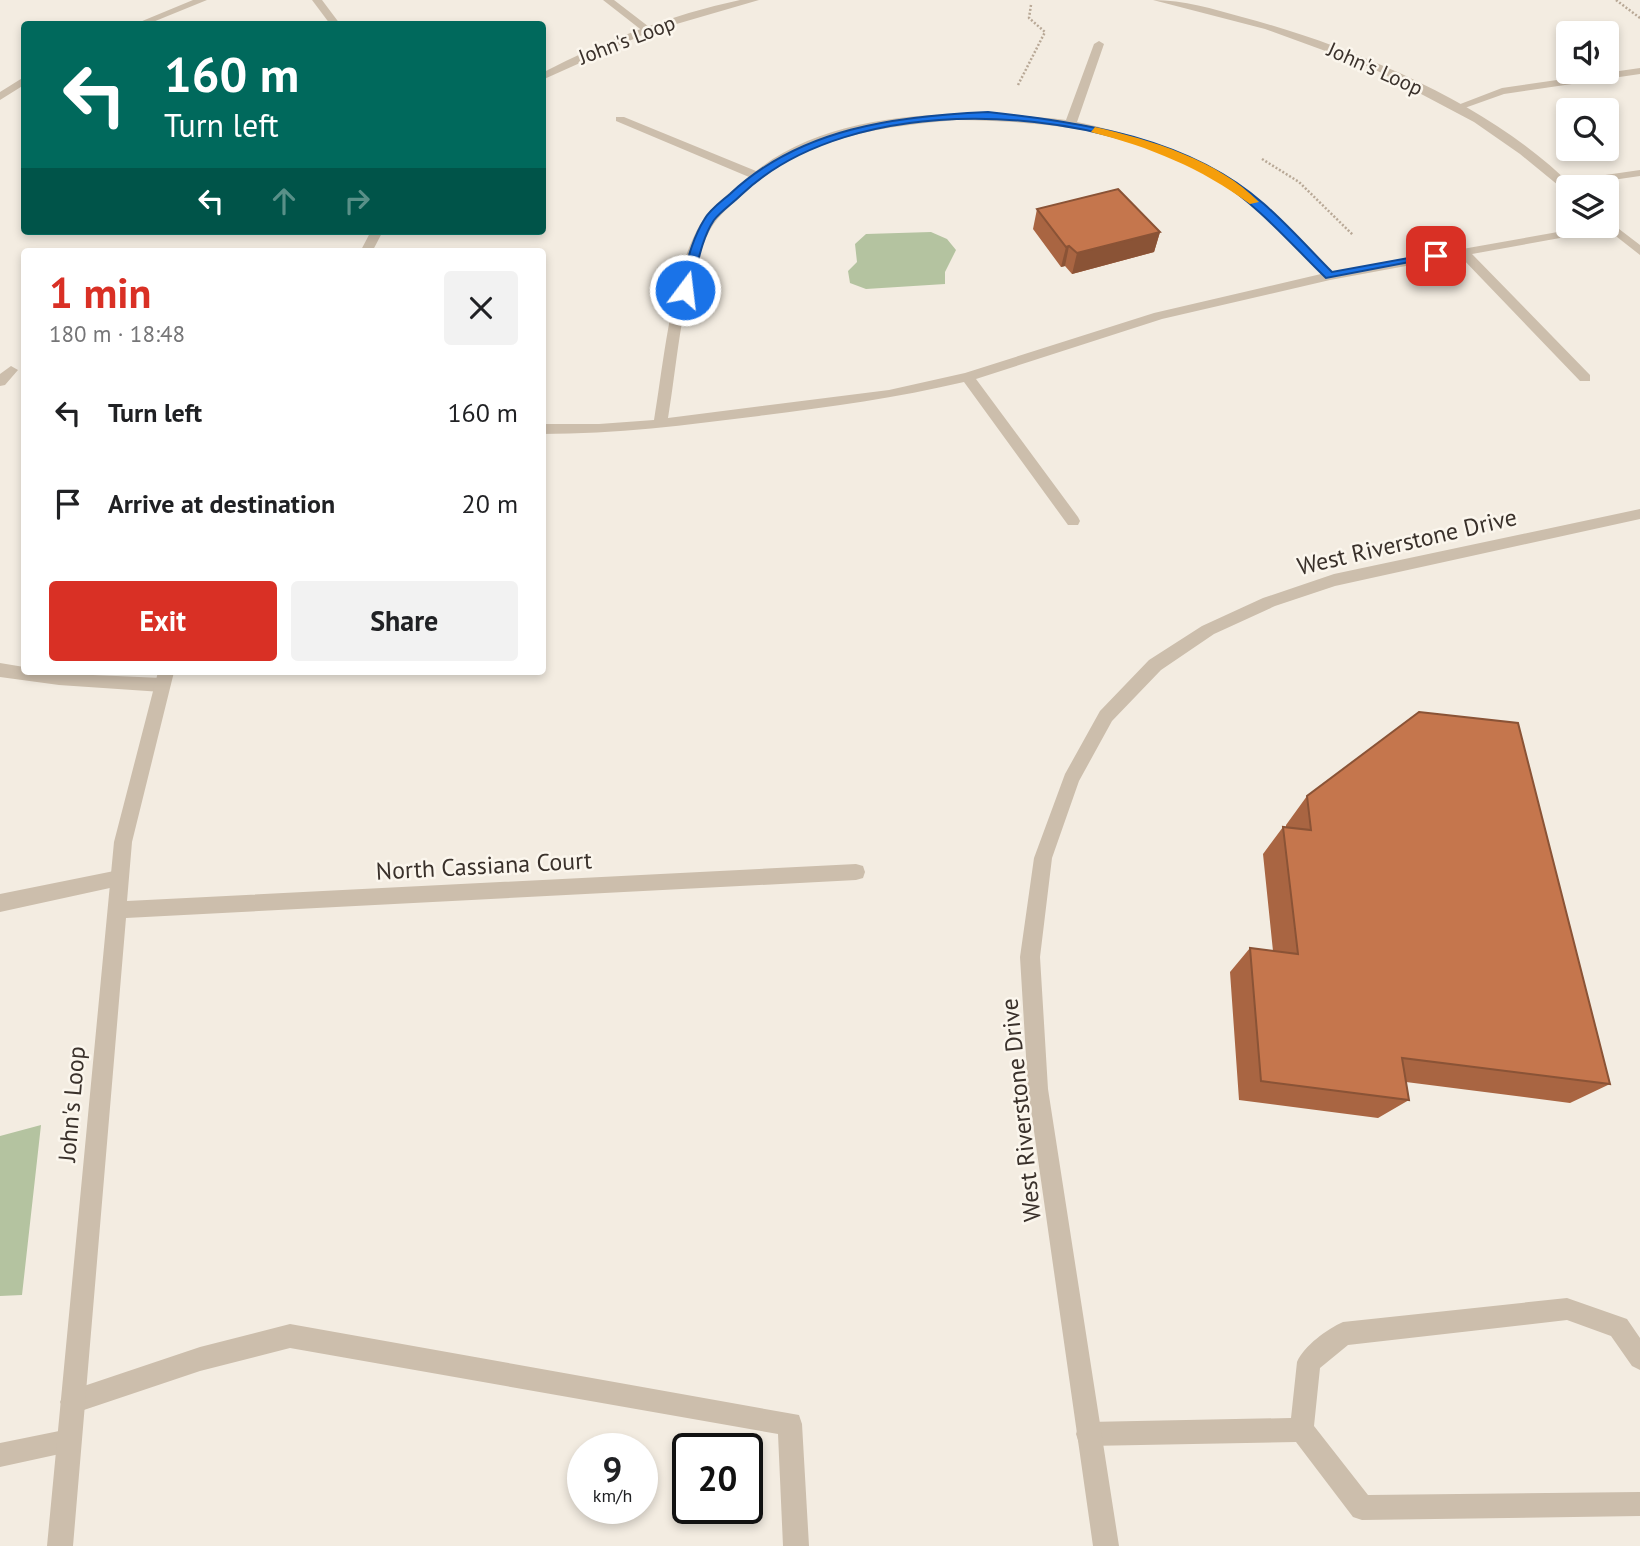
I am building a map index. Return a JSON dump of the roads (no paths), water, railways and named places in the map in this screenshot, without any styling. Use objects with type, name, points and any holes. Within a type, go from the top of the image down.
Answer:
[{"type":"street","points":[[148,21],[202,0]]},
{"type":"street","points":[[317,0],[333,21]]},
{"type":"street","points":[[608,0],[648,30]]},
{"type":"street","name":"John's Loop","points":[[546,74],[606,45],[648,30],[754,0]]},
{"type":"street","name":"John's Loop","points":[[1158,0],[1237,18],[1352,56],[1455,108],[1519,149],[1556,178]]},
{"type":"street","points":[[1070,125],[1099,44]]},
{"type":"street","points":[[1455,108],[1502,92],[1640,71]]},
{"type":"street","points":[[0,97],[21,82]]},
{"type":"street","points":[[660,424],[685,290],[696,248],[709,219],[755,175],[799,149],[842,134],[885,124],[929,117],[988,115],[1070,125],[1131,138],[1220,177],[1259,205],[1330,276]]},
{"type":"street","points":[[620,119],[755,175]]},
{"type":"street","points":[[1619,177],[1640,173]]},
{"type":"street","points":[[1619,233],[1640,251]]},
{"type":"street","points":[[546,429],[599,429],[660,424],[816,407],[890,395],[967,377],[1159,316],[1330,276],[1556,234]]},
{"type":"street","points":[[1462,251],[1585,378]]},
{"type":"street","points":[[0,382],[6,369]]},
{"type":"street","points":[[967,377],[1073,521]]},
{"type":"street","name":"West Riverstone Drive","points":[[1106,1546],[1038,1089],[1030,957],[1043,859],[1072,779],[1106,716],[1155,665],[1208,630],[1269,602],[1334,580],[1640,514]]},
{"type":"street","points":[[0,670],[21,673]]},
{"type":"street","points":[[37,675],[59,678],[164,679]]},
{"type":"street","name":"John's Loop","points":[[60,1546],[123,842],[164,679]]},
{"type":"street","name":"North Cassiana Court","points":[[115,909],[856,872]]},
{"type":"street","points":[[0,903],[119,878]]},
{"type":"street","points":[[1640,1358],[1619,1327],[1567,1309],[1343,1335],[1309,1362],[1302,1430],[1362,1508],[1640,1504]]},
{"type":"street","points":[[72,1402],[200,1359],[290,1336],[790,1424],[796,1546]]},
{"type":"street","points":[[1088,1434],[1302,1430]]},
{"type":"street","points":[[0,1455],[69,1441]]}]
